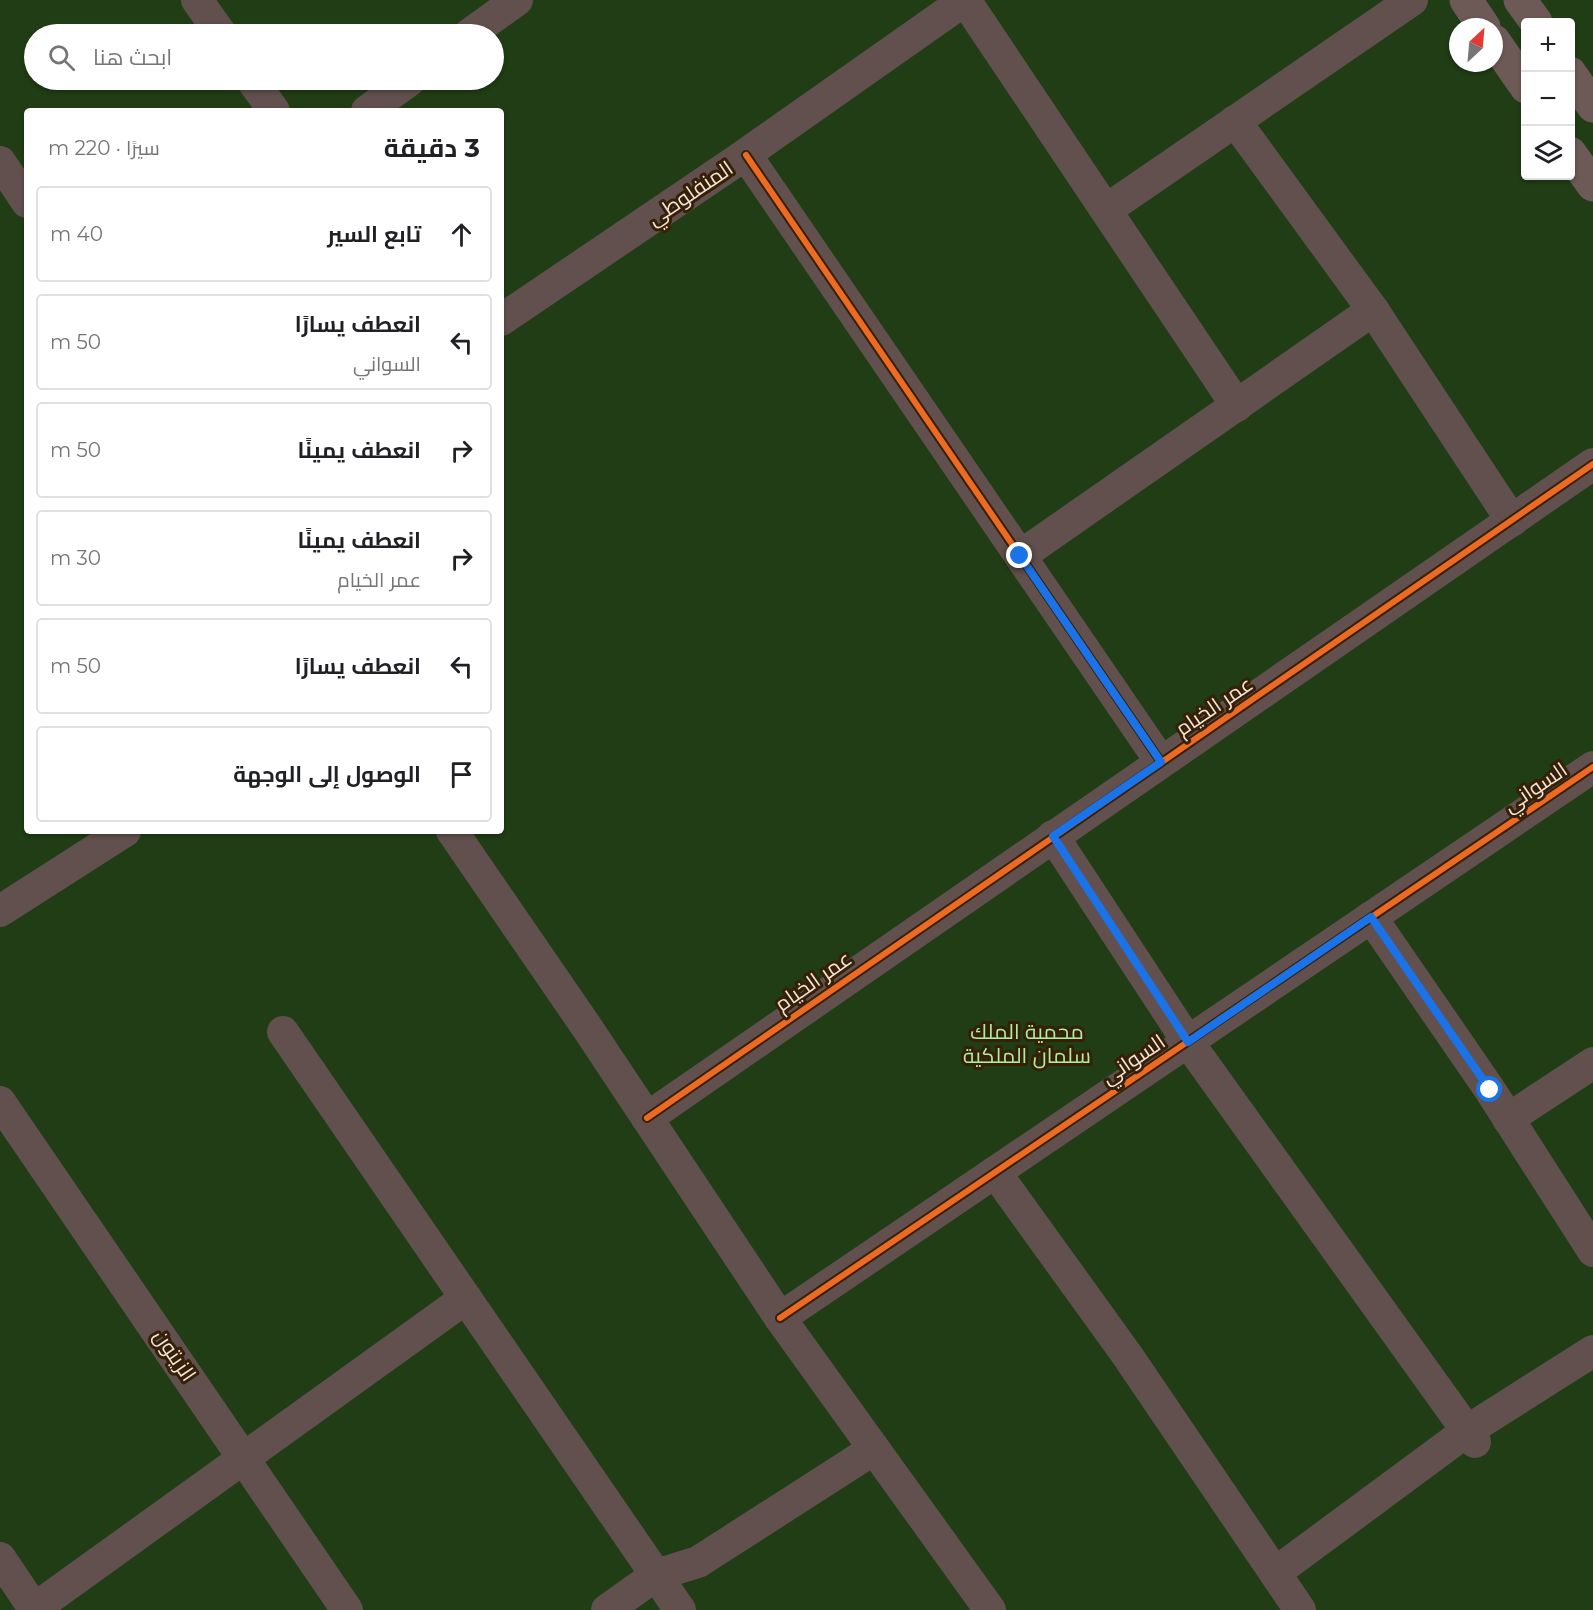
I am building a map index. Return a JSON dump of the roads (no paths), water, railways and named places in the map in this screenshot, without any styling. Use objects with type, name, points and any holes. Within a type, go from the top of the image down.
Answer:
[{"type":"street","points":[[197,0],[214,24]]},
{"type":"street","points":[[965,0],[1237,406]]},
{"type":"street","name":"المنفلوطي","points":[[504,318],[746,155],[965,0]]},
{"type":"street","points":[[1106,210],[1412,0]]},
{"type":"street","points":[[1466,0],[1479,18]]},
{"type":"street","points":[[1520,0],[1533,18]]},
{"type":"street","points":[[482,24],[507,3]]},
{"type":"street","points":[[1503,54],[1521,80]]},
{"type":"street","points":[[1575,80],[1593,106]]},
{"type":"street","points":[[259,90],[272,108]]},
{"type":"street","points":[[371,108],[396,90]]},
{"type":"street","points":[[1235,121],[1373,310],[1512,520]]},
{"type":"street","points":[[746,155],[1161,762]]},
{"type":"street","points":[[1575,160],[1593,185]]},
{"type":"street","points":[[0,162],[24,198]]},
{"type":"street","points":[[1020,556],[1373,310]]},
{"type":"street","name":"عمر الخيام","points":[[647,1118],[1593,464]]},
{"type":"street","name":"السواني","points":[[780,1318],[1593,767]]},
{"type":"street","points":[[0,911],[119,834]]},
{"type":"street","points":[[454,834],[780,1318],[990,1610]]},
{"type":"street","points":[[1053,836],[1188,1042],[1471,1436]]},
{"type":"street","points":[[1371,917],[1508,1119],[1593,1251]]},
{"type":"street","points":[[283,1032],[680,1610]]},
{"type":"street","points":[[1508,1119],[1593,1063]]},
{"type":"street","name":"الزيتون","points":[[0,1102],[244,1456],[347,1610]]},
{"type":"street","points":[[995,1172],[1127,1355],[1300,1610]]},
{"type":"street","points":[[0,1558],[35,1609],[466,1298]]},
{"type":"street","points":[[1275,1573],[1593,1351]]},
{"type":"street","points":[[607,1610],[656,1575],[698,1562],[874,1449]]},
{"type":"park label","name":"محمية الملك سلمان الملكية","points":[[1027,1043]]}]
